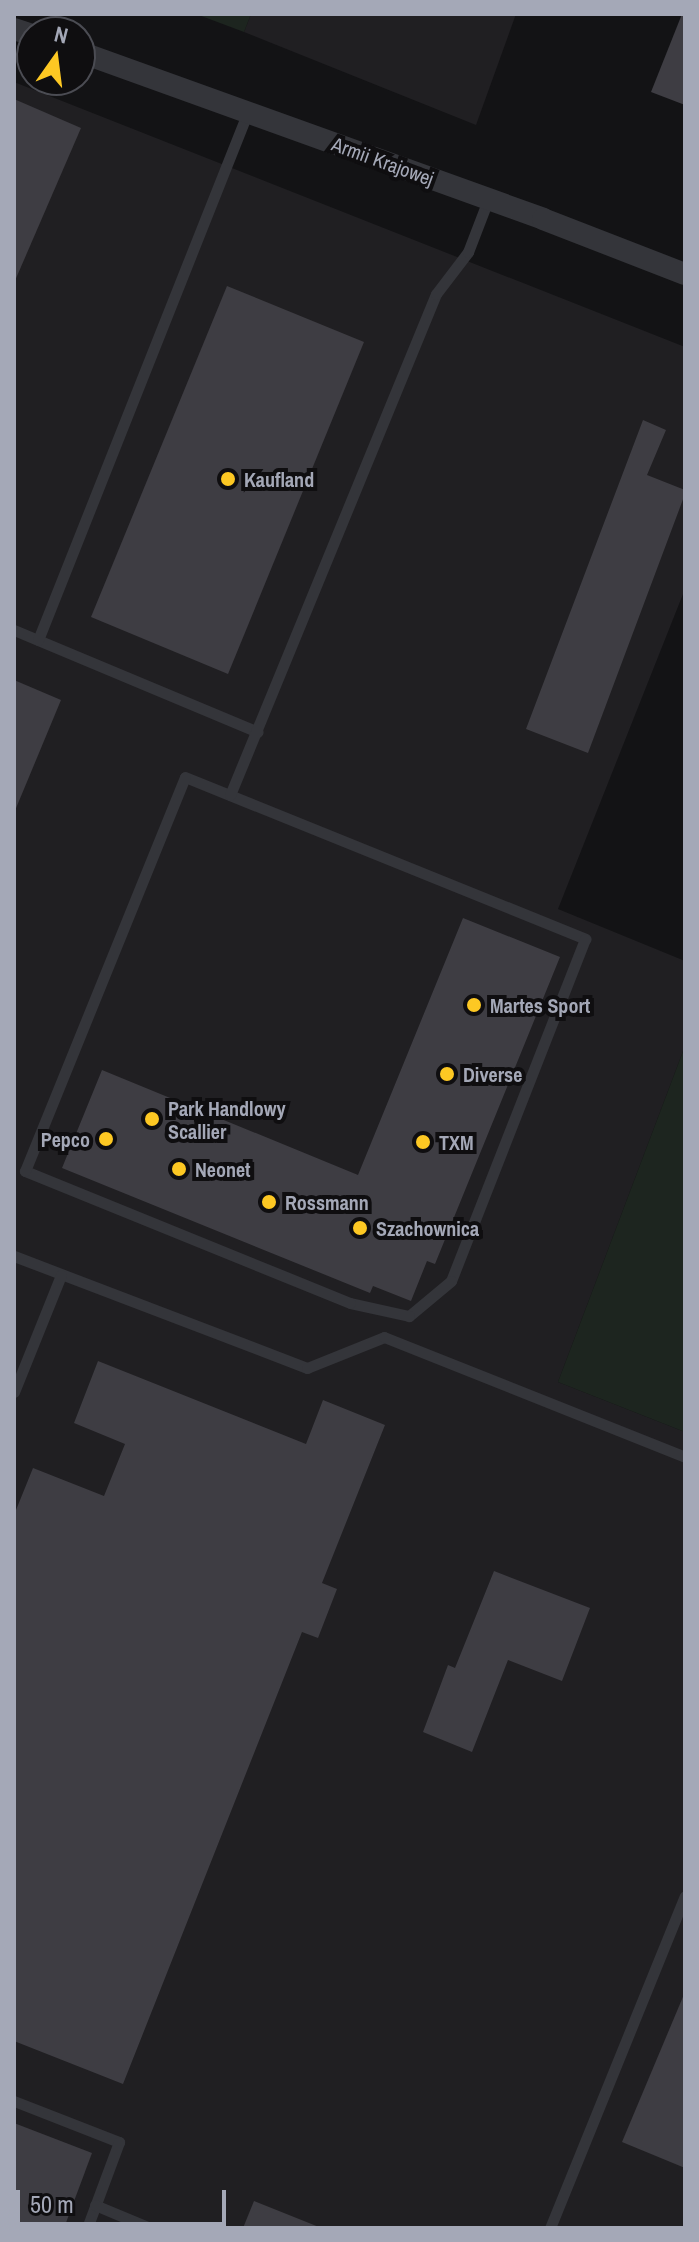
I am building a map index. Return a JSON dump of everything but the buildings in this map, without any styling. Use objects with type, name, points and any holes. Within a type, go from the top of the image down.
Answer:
[{"type":"street","name":"Armii Krajowej","points":[[96,58],[685,274]]},
{"type":"lane","points":[[38,640],[247,114]]},
{"type":"lane","points":[[230,795],[436,294],[468,252],[488,200]]},
{"type":"lane","points":[[14,630],[258,732]]},
{"type":"lane","points":[[185,777],[230,795],[585,939],[451,1281],[409,1316],[350,1303],[25,1171],[185,777]]},
{"type":"lane","points":[[14,1256],[307,1368],[384,1337],[685,1457]]},
{"type":"lane","points":[[14,1392],[61,1275]]},
{"type":"lane","points":[[550,2228],[685,1896]]},
{"type":"lane","points":[[14,2101],[119,2142],[87,2228]]},
{"type":"lane","points":[[95,2205],[150,2228]]},
{"type":"shaded area","points":[[196,14],[251,14],[244,32]]},
{"type":"shaded area","points":[[251,14],[516,14],[476,125],[244,32]]},
{"type":"shaded area","points":[[14,82],[16,96],[49,96],[685,347],[685,589],[558,909],[685,961],[685,1046],[558,1382],[685,1432],[685,2228],[14,2228]]},
{"type":"shaded area","points":[[685,1046],[685,1432],[558,1382]]},
{"type":"place","name":"Kaufland","points":[[228,479]]},
{"type":"place","name":"Martes Sport","points":[[474,1005]]},
{"type":"place","name":"Diverse","points":[[447,1074]]},
{"type":"place","name":"Park Handlowy Scallier","points":[[152,1119]]},
{"type":"place","name":"Pepco","points":[[106,1139]]},
{"type":"place","name":"TXM","points":[[423,1142]]},
{"type":"place","name":"Neonet","points":[[179,1169]]},
{"type":"place","name":"Rossmann","points":[[269,1202]]},
{"type":"place","name":"Szachownica","points":[[360,1228]]}]
